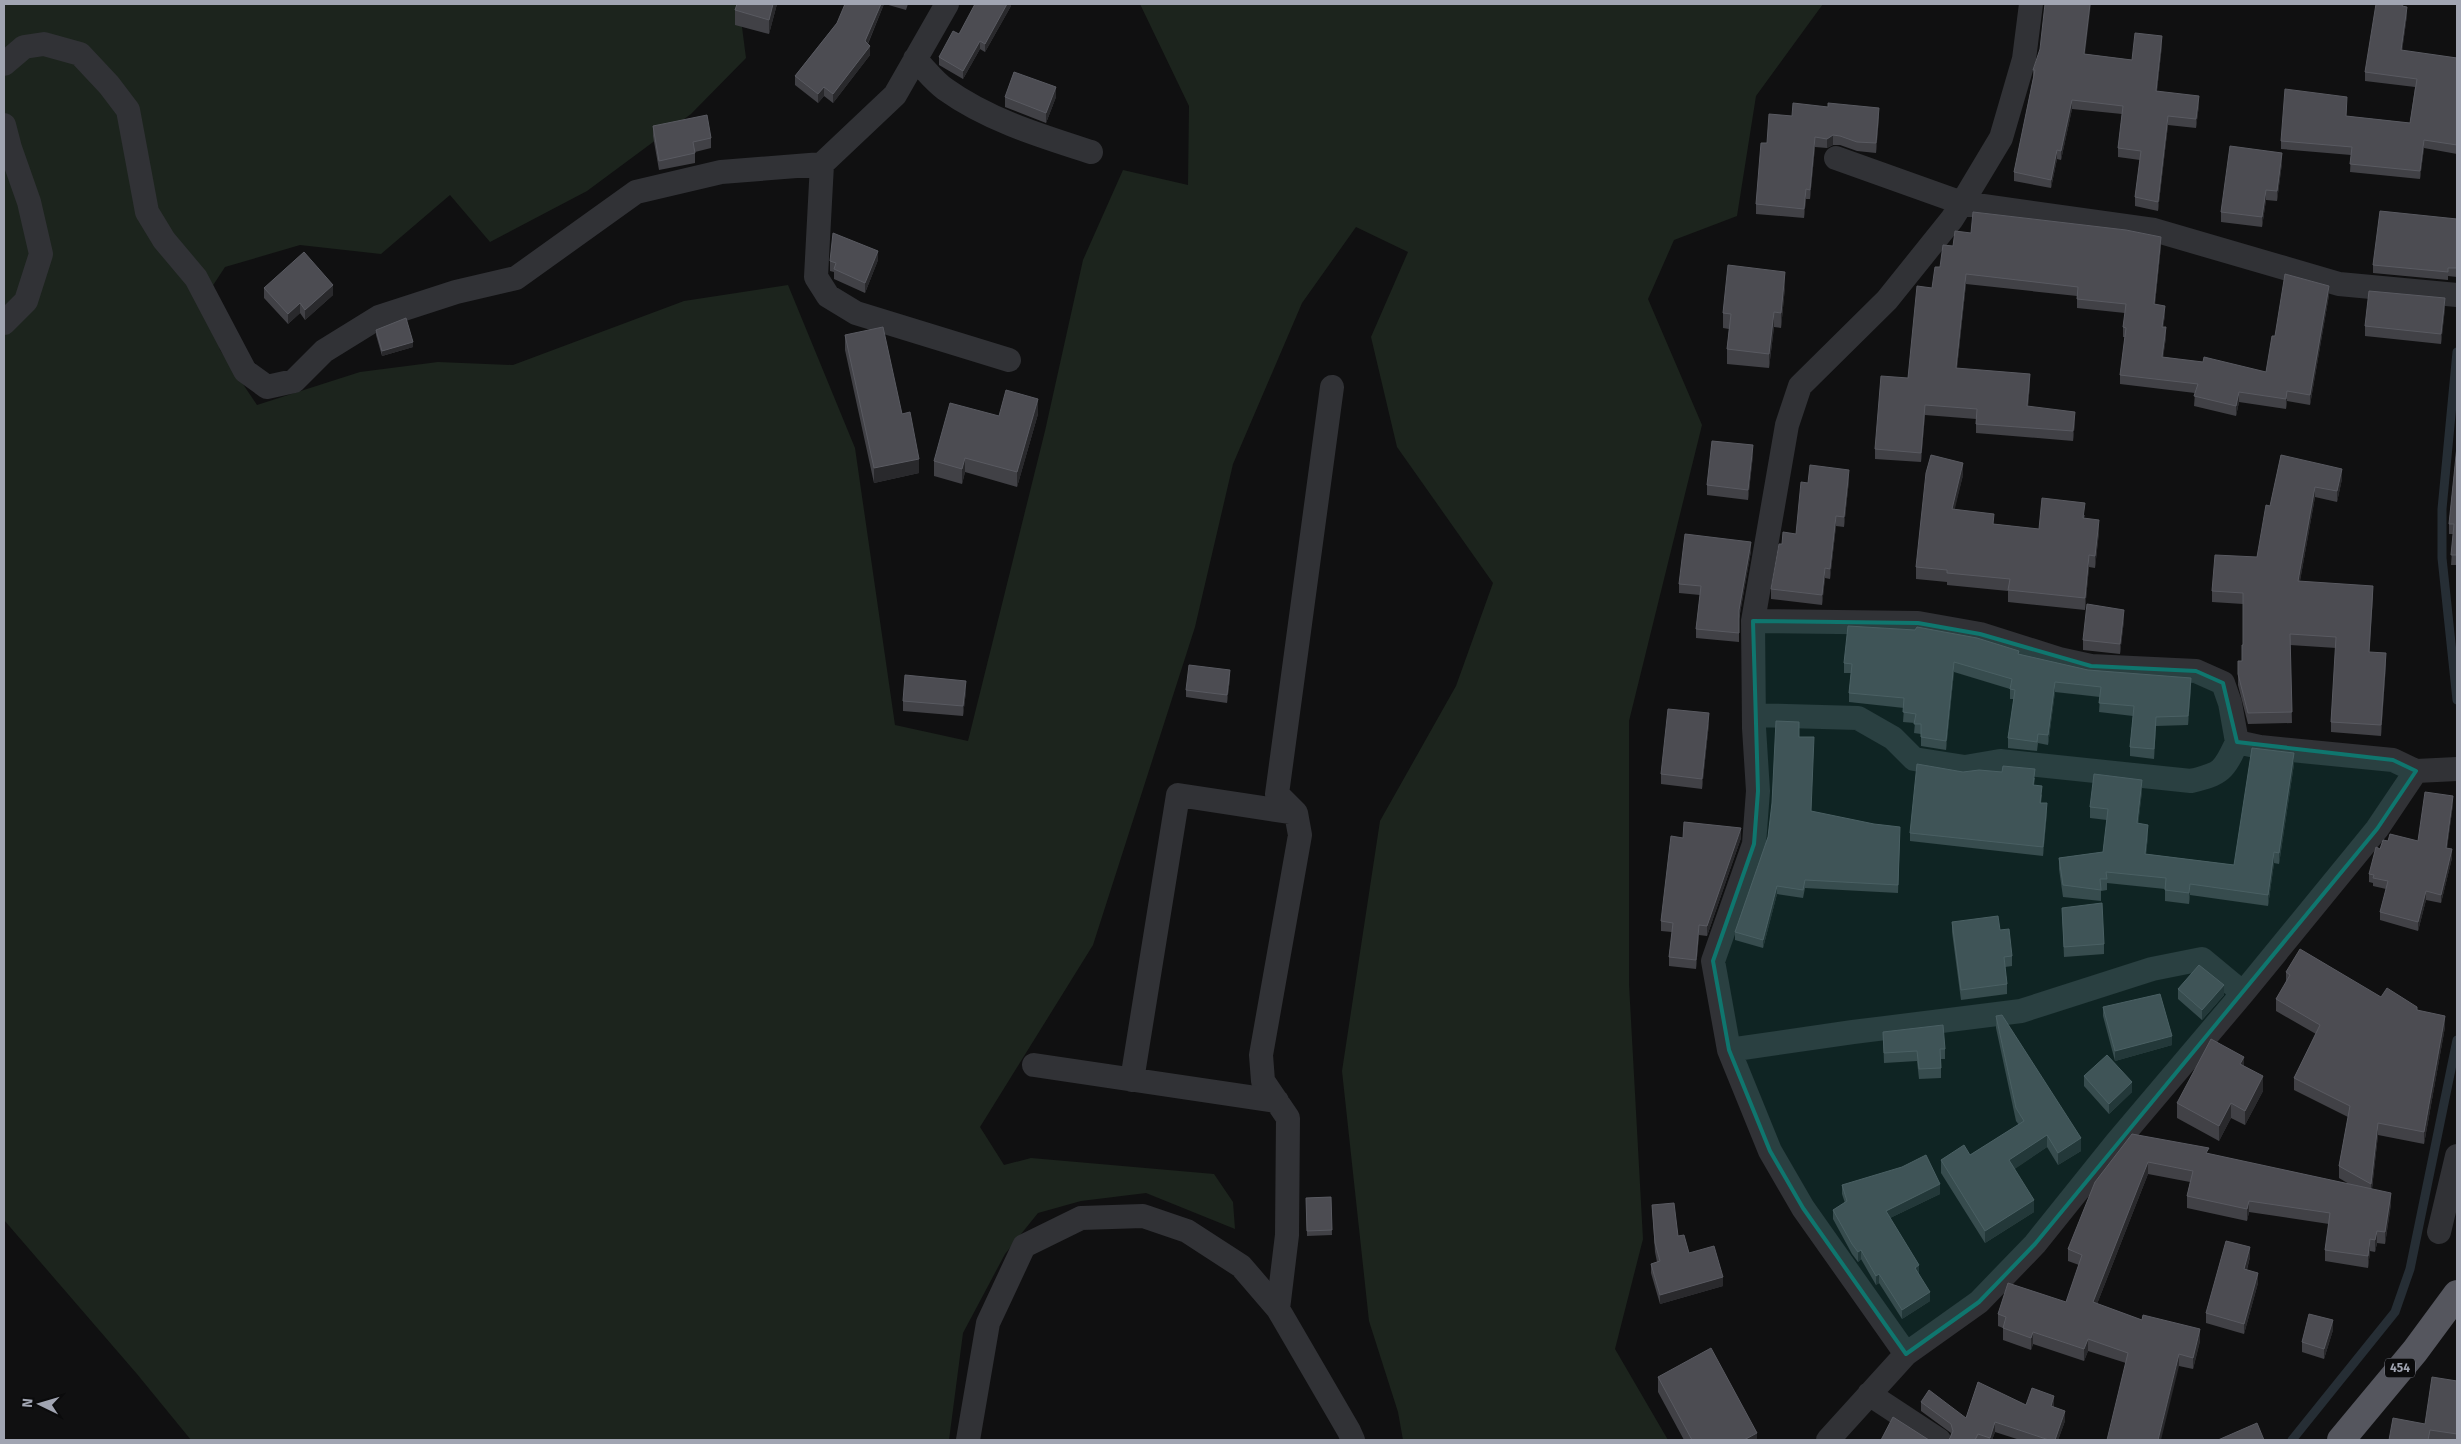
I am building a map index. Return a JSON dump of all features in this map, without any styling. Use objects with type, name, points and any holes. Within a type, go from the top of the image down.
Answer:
[{"type":"highway","name":"454","points":[[2341,1440],[2415,1351],[2457,1294]]},
{"type":"street","points":[[4,64],[24,47],[44,44],[80,54],[109,85],[128,110],[147,212],[164,240],[196,278],[245,371],[267,387],[294,382],[324,350],[379,317],[456,292],[516,278],[636,192],[721,172],[822,164],[895,95],[947,4]]},
{"type":"street","points":[[1906,1354],[1804,1208],[1770,1151],[1729,1050],[1713,961],[1754,844],[1758,791],[1754,715],[1753,621],[1787,425],[1800,386],[1887,300],[1952,219],[1962,203],[2001,138],[2024,59],[2032,4]]},
{"type":"street","points":[[915,59],[945,88],[982,110],[1031,134],[1091,152]]},
{"type":"street","points":[[4,125],[29,202],[41,254],[26,301],[4,323]]},
{"type":"street","points":[[1836,158],[1962,203],[2154,230],[2339,284],[2457,295]]},
{"type":"street","points":[[822,164],[816,277],[828,296],[856,313],[1009,360]]},
{"type":"street","points":[[1278,1309],[1288,1235],[1288,1118],[1263,1081],[1261,1055],[1300,835],[1296,813],[1277,794],[1332,387]]},
{"type":"street","points":[[1753,621],[1918,623],[1980,634],[2059,660],[2091,666],[2196,671],[2223,683],[2230,703],[2237,742],[2227,764],[2213,776],[2191,781],[2000,761],[1965,767],[1914,758],[1893,738],[1858,718],[1754,715]]},
{"type":"street","points":[[2237,742],[2260,747],[2393,760],[2416,771],[2457,769]]},
{"type":"street","points":[[1828,1440],[1906,1354],[1979,1302],[2035,1244],[2116,1143],[2243,993],[2377,829],[2416,771]]},
{"type":"street","points":[[1132,1080],[1178,795],[1296,813]]},
{"type":"street","points":[[1729,1050],[2021,1011],[2152,969],[2202,959],[2243,993]]},
{"type":"street","points":[[1034,1065],[1277,1101]]},
{"type":"street","points":[[2439,1232],[2457,1156]]},
{"type":"street","points":[[968,1440],[988,1323],[1024,1246],[1081,1218],[1143,1216],[1187,1231],[1241,1266],[1278,1309],[1353,1440]]},
{"type":"street","points":[[1869,1394],[1939,1440]]},
{"type":"highlighted area","points":[[1753,621],[1918,623],[1980,634],[2091,666],[2196,671],[2223,683],[2237,742],[2393,760],[2416,771],[2377,829],[2035,1244],[1979,1302],[1906,1354],[1803,1208],[1770,1151],[1729,1050],[1713,961],[1754,844],[1758,791]]},
{"type":"shaded area","points":[[4,4],[739,4],[746,58],[691,114],[587,191],[490,242],[450,195],[381,254],[300,245],[225,267],[208,293],[220,350],[257,405],[360,372],[438,362],[513,365],[684,301],[788,285],[855,448],[895,725],[968,741],[1045,431],[1083,260],[1123,170],[1188,185],[1189,106],[1140,4],[1823,4],[1756,96],[1737,216],[1674,240],[1648,299],[1702,425],[1629,721],[1629,984],[1643,1239],[1615,1349],[1668,1440],[1403,1440],[1398,1412],[1369,1321],[1342,1071],[1380,821],[1456,686],[1493,583],[1397,447],[1371,337],[1408,252],[1356,227],[1302,303],[1233,464],[1195,627],[1093,945],[980,1127],[1004,1165],[1031,1158],[1214,1174],[1233,1202],[1235,1229],[1146,1193],[1081,1201],[1038,1213],[1005,1254],[963,1333],[949,1440],[191,1440],[137,1374],[4,1220]]},
{"type":"building","points":[[737,4],[773,4],[769,20],[735,10]]},
{"type":"building","points":[[845,4],[881,4],[865,41],[870,46],[833,94],[824,87],[818,94],[795,76],[837,23]]},
{"type":"building","points":[[975,4],[1007,4],[985,44],[980,41],[963,71],[939,57],[953,31],[959,34]]},
{"type":"building","points":[[2045,4],[2090,4],[2084,54],[2132,60],[2135,33],[2162,36],[2156,91],[2199,96],[2196,119],[2168,116],[2158,202],[2135,197],[2141,151],[2118,148],[2123,106],[2072,100],[2061,151],[2057,150],[2051,180],[2014,172],[2035,70],[2033,70],[2040,49]]},
{"type":"building","points":[[2376,4],[2403,4],[2402,6],[2407,7],[2401,50],[2457,58],[2457,145],[2424,140],[2420,171],[2350,164],[2352,147],[2281,141],[2285,89],[2347,97],[2346,116],[2410,123],[2417,79],[2365,72]]},
{"type":"building","points":[[1014,72],[1056,87],[1046,113],[1005,97]]},
{"type":"building","points":[[1793,103],[1828,107],[1828,103],[1879,108],[1876,143],[1857,142],[1833,135],[1827,139],[1815,137],[1810,190],[1806,189],[1804,209],[1756,204],[1761,143],[1767,143],[1769,114],[1792,116]]},
{"type":"building","points":[[707,115],[711,138],[693,142],[695,153],[659,161],[653,126]]},
{"type":"building","points":[[2230,146],[2282,153],[2277,191],[2266,190],[2262,217],[2221,212]]},
{"type":"building","points":[[2380,211],[2457,219],[2457,268],[2448,268],[2448,272],[2373,265]]},
{"type":"building","points":[[1973,212],[2126,230],[2161,237],[2154,304],[2165,306],[2162,327],[2166,327],[2162,357],[2203,362],[2204,357],[2266,372],[2272,336],[2275,336],[2285,274],[2329,286],[2310,395],[2287,391],[2286,399],[2239,392],[2236,406],[2194,396],[2198,384],[2120,375],[2126,328],[2123,327],[2126,304],[2077,299],[2078,287],[1966,274],[1956,368],[2030,374],[2027,406],[2075,412],[2073,431],[1976,424],[1977,409],[1925,405],[1921,453],[1875,449],[1881,376],[1908,378],[1917,286],[1932,288],[1935,267],[1940,267],[1943,245],[1953,246],[1955,231],[1971,233]]},
{"type":"building","points":[[833,233],[878,251],[865,283],[834,269],[836,263],[830,261]]},
{"type":"building","points":[[304,252],[333,285],[305,310],[300,303],[288,314],[264,288]]},
{"type":"building","points":[[1728,265],[1785,272],[1781,313],[1774,312],[1769,354],[1727,349],[1731,314],[1723,313]]},
{"type":"building","points":[[2369,291],[2445,298],[2441,334],[2365,326]]},
{"type":"building","points":[[406,318],[413,342],[382,351],[376,330]]},
{"type":"building","points":[[883,327],[902,414],[910,412],[919,459],[874,468],[845,335]]},
{"type":"building","points":[[1006,390],[1038,399],[1017,472],[965,458],[962,469],[934,461],[950,403],[999,416]]},
{"type":"building","points":[[1712,441],[1753,445],[1748,490],[1707,485]]},
{"type":"building","points":[[2457,446],[2457,555],[2451,555],[2454,524],[2449,524]]},
{"type":"building","points":[[1931,455],[1963,463],[1952,509],[1994,514],[1993,524],[2039,529],[2042,498],[2085,503],[2083,518],[2099,520],[2095,556],[2089,555],[2085,598],[2008,590],[2010,579],[1947,573],[1947,570],[1916,567],[1926,473]]},
{"type":"building","points":[[2281,455],[2342,469],[2337,491],[2315,487],[2298,581],[2373,586],[2369,652],[2386,653],[2381,725],[2331,722],[2336,637],[2290,634],[2292,712],[2248,713],[2238,674],[2238,661],[2242,661],[2243,645],[2243,593],[2212,591],[2215,555],[2257,557],[2266,505],[2270,506]]},
{"type":"building","points":[[1810,465],[1849,470],[1844,517],[1836,516],[1830,569],[1825,568],[1822,595],[1771,589],[1783,532],[1796,534],[1801,482],[1808,483]]},
{"type":"building","points":[[1685,534],[1751,542],[1739,610],[1739,633],[1696,629],[1701,586],[1679,584]]},
{"type":"building","points":[[2087,604],[2124,610],[2120,644],[2083,640]]},
{"type":"building","points":[[1848,626],[1915,630],[1917,627],[1977,638],[2019,651],[2018,654],[2088,670],[2191,678],[2188,716],[2156,717],[2154,749],[2130,747],[2134,706],[2099,703],[2101,687],[2055,682],[2048,735],[2038,734],[2037,742],[2008,738],[2015,690],[2010,689],[2012,679],[1954,662],[1946,741],[1921,737],[1921,724],[1914,724],[1916,714],[1903,712],[1904,698],[1849,693],[1852,664],[1844,663]]},
{"type":"building","points":[[1189,665],[1230,670],[1227,695],[1186,690]]},
{"type":"building","points":[[905,675],[966,681],[963,706],[903,701]]},
{"type":"building","points":[[1668,709],[1709,713],[1702,779],[1661,774]]},
{"type":"building","points":[[1776,721],[1799,722],[1799,737],[1814,737],[1811,811],[1874,824],[1900,827],[1898,885],[1805,880],[1803,890],[1777,886],[1763,940],[1735,932],[1768,837],[1772,803]]},
{"type":"building","points":[[2252,748],[2294,753],[2279,853],[2274,852],[2268,895],[2190,884],[2189,893],[2165,890],[2166,878],[2106,872],[2107,879],[2100,879],[2101,890],[2063,885],[2059,858],[2103,852],[2108,809],[2090,807],[2094,774],[2142,780],[2137,823],[2148,825],[2145,854],[2234,865]]},
{"type":"building","points":[[1917,764],[1963,772],[1979,770],[2002,772],[2003,766],[2035,769],[2033,785],[2042,786],[2040,803],[2047,803],[2043,847],[1910,833]]},
{"type":"building","points":[[2425,792],[2453,796],[2446,848],[2452,849],[2441,895],[2426,891],[2418,922],[2380,912],[2388,881],[2373,878],[2374,875],[2369,874],[2376,847],[2380,849],[2383,840],[2388,841],[2390,834],[2418,841]]},
{"type":"building","points":[[1684,822],[1741,828],[1707,926],[1699,925],[1696,960],[1669,957],[1673,923],[1661,921],[1671,836],[1683,838]]},
{"type":"building","points":[[2102,903],[2104,944],[2064,947],[2062,908]]},
{"type":"building","points":[[1998,916],[2000,930],[2009,929],[2012,956],[2004,957],[2007,984],[1961,990],[1952,922]]},
{"type":"building","points":[[2300,949],[2381,997],[2387,988],[2417,1007],[2417,1010],[2445,1016],[2424,1132],[2378,1123],[2371,1184],[2339,1166],[2350,1106],[2294,1078],[2320,1025],[2276,999],[2290,975],[2286,972]]},
{"type":"building","points":[[2199,965],[2224,985],[2202,1010],[2178,989]]},
{"type":"building","points":[[2160,994],[2172,1036],[2115,1051],[2103,1007]]},
{"type":"building","points":[[2002,1015],[2081,1138],[2058,1153],[2047,1135],[2009,1160],[2034,1200],[1985,1231],[1941,1160],[1964,1145],[1970,1155],[2024,1121],[2016,1108],[1996,1016]]},
{"type":"building","points":[[1943,1025],[1945,1049],[1940,1049],[1941,1068],[1919,1069],[1917,1051],[1884,1053],[1883,1032]]},
{"type":"building","points":[[2211,1039],[2244,1057],[2240,1064],[2263,1076],[2245,1111],[2231,1103],[2219,1126],[2177,1103]]},
{"type":"building","points":[[2107,1055],[2132,1082],[2109,1104],[2084,1076]]},
{"type":"building","points":[[2132,1134],[2209,1148],[2206,1153],[2391,1193],[2385,1232],[2377,1231],[2375,1240],[2370,1239],[2368,1256],[2325,1250],[2330,1213],[2249,1201],[2247,1209],[2187,1196],[2193,1171],[2148,1162],[2093,1302],[2142,1320],[2143,1315],[2200,1329],[2193,1358],[2179,1354],[2158,1440],[2107,1440],[2128,1353],[2088,1339],[2084,1349],[2033,1332],[2031,1338],[2003,1328],[2006,1317],[1998,1314],[2008,1283],[2066,1302],[2082,1255],[2068,1249],[2095,1182]]},
{"type":"building","points":[[1926,1155],[1940,1184],[1886,1211],[1919,1265],[1915,1268],[1930,1292],[1902,1310],[1879,1274],[1876,1276],[1861,1250],[1858,1252],[1852,1244],[1833,1210],[1847,1201],[1842,1185],[1902,1167]]},
{"type":"building","points":[[1331,1197],[1332,1230],[1307,1231],[1306,1198]]},
{"type":"building","points":[[1674,1203],[1678,1236],[1684,1235],[1689,1253],[1714,1246],[1723,1277],[1660,1295],[1651,1264],[1660,1261],[1655,1243],[1652,1205]]},
{"type":"building","points":[[2226,1241],[2250,1247],[2244,1269],[2258,1273],[2244,1324],[2206,1313]]},
{"type":"building","points":[[2309,1314],[2333,1320],[2324,1349],[2302,1342]]},
{"type":"building","points":[[1711,1348],[1757,1433],[1744,1440],[1692,1440],[1658,1377]]},
{"type":"building","points":[[2432,1377],[2457,1381],[2457,1434],[2430,1430],[2428,1440],[2389,1440],[2393,1418],[2425,1424]]},
{"type":"building","points":[[1978,1382],[2026,1405],[2032,1388],[2054,1396],[2051,1406],[2065,1411],[2055,1440],[2049,1440],[1995,1422],[1990,1438],[1978,1434],[1975,1440],[1948,1440],[1953,1431],[1951,1424],[1921,1402],[1929,1390],[1966,1418]]},
{"type":"building","points":[[1893,1417],[1929,1440],[1881,1440]]},
{"type":"building","points":[[2257,1423],[2264,1440],[2218,1440]]},
{"type":"waterway","points":[[2457,352],[2442,509],[2442,558],[2457,700]]},
{"type":"waterway","points":[[2292,1440],[2395,1312],[2410,1269],[2457,1040]]}]
